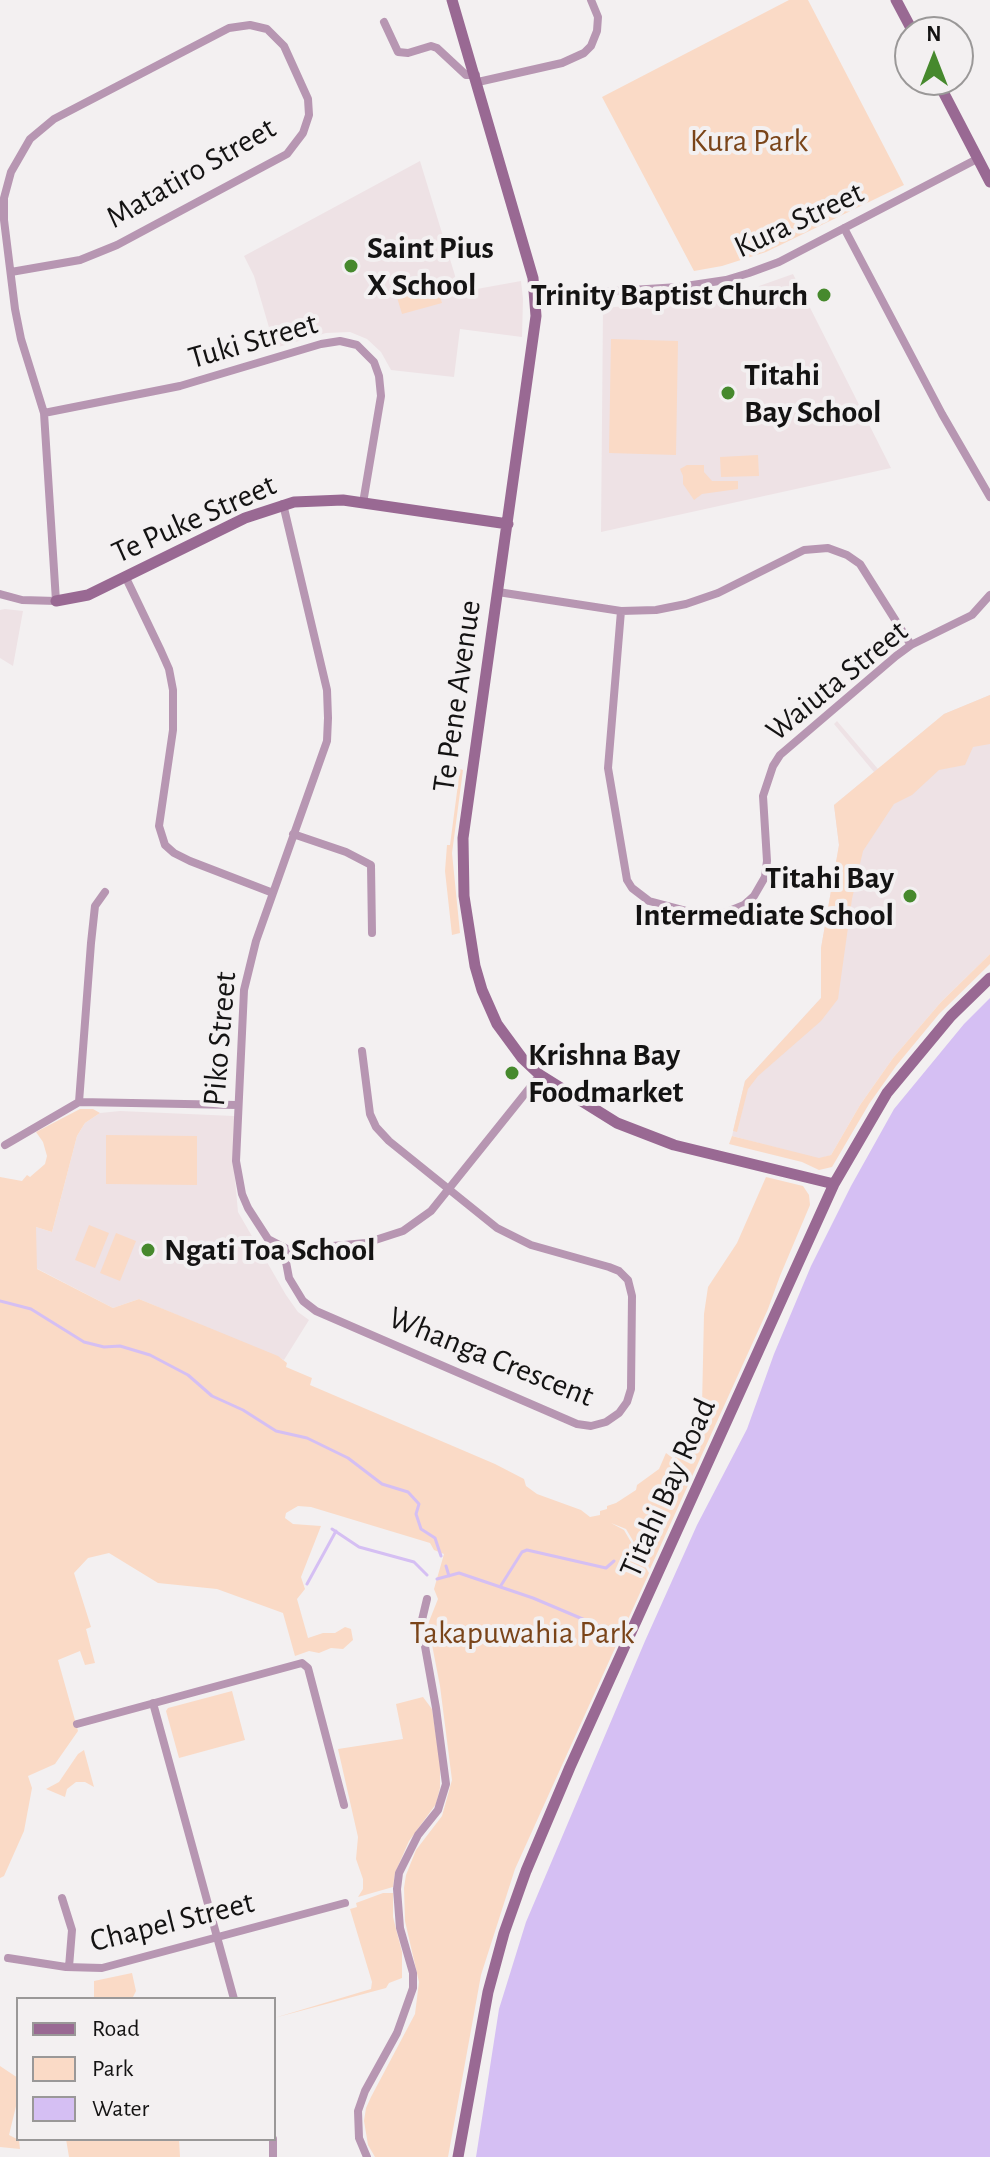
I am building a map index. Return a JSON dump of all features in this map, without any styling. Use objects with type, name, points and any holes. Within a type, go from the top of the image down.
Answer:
[{"type":"street","name":"Te Pene Avenue","points":[[452,0],[533,278],[535,296],[535,338],[463,838],[464,896],[475,966],[490,1010],[509,1043],[540,1075],[617,1123],[674,1145],[834,1184]]},
{"type":"street","points":[[384,22],[398,52],[408,53],[431,46],[437,48],[466,75],[477,79],[562,63],[584,53],[591,46],[597,31],[598,17],[591,0]]},
{"type":"street","name":"Matatiro Street","points":[[11,272],[80,260],[117,245],[287,154],[303,133],[309,115],[308,99],[284,46],[267,29],[250,25],[229,28],[66,112],[42,128],[22,151],[11,172],[4,198],[4,220],[11,272],[21,339],[44,413],[56,601]]},
{"type":"street","points":[[945,96],[990,182]]},
{"type":"street","name":"Kura Street","points":[[535,296],[679,287],[726,280],[771,266],[977,159]]},
{"type":"street","points":[[844,228],[920,374],[990,497]]},
{"type":"street","name":"Tuki Street","points":[[44,413],[180,386],[321,344],[340,341],[357,345],[374,362],[381,396],[363,503]]},
{"type":"street","name":"Te Puke Street","points":[[0,594],[22,600],[56,601],[88,595],[245,518],[283,504],[325,499],[508,524]]},
{"type":"street","name":"Piko Street","points":[[283,504],[327,690],[327,741],[256,941],[244,990],[236,1161],[242,1194],[262,1232],[277,1245],[289,1250]]},
{"type":"street","points":[[498,592],[621,611],[671,608],[701,600],[804,550],[828,548],[860,564],[911,645]]},
{"type":"street","points":[[126,578],[169,669],[173,690],[173,730],[159,826],[165,845],[190,861],[273,893]]},
{"type":"street","name":"Waiuta Street","points":[[621,611],[608,768],[623,867],[632,888],[649,901],[717,916],[736,910],[754,896],[765,877],[763,796],[780,755],[911,645],[961,622],[980,608],[990,595]]},
{"type":"street","points":[[293,834],[346,852],[371,865],[372,933]]},
{"type":"street","points":[[79,1102],[95,906],[105,892]]},
{"type":"street","name":"Titahi Bay Road","points":[[458,2157],[488,1992],[504,1933],[526,1871],[834,1184],[887,1093],[951,1016],[990,978]]},
{"type":"street","points":[[362,1051],[367,1102],[376,1127],[449,1189]]},
{"type":"street","points":[[289,1250],[351,1245],[387,1238],[403,1231],[431,1211],[540,1075]]},
{"type":"street","points":[[5,1145],[79,1102],[237,1105]]},
{"type":"street","name":"Whanga Crescent","points":[[289,1250],[286,1262],[289,1278],[303,1301],[316,1311],[577,1424],[600,1425],[612,1419],[624,1407],[631,1389],[632,1296],[628,1280],[609,1267],[518,1240],[497,1228],[449,1189]]},
{"type":"street","points":[[367,2157],[359,2138],[358,2111],[365,2091],[403,2021],[413,1988],[413,1973],[400,1928],[399,1873],[418,1835],[438,1810],[446,1784],[421,1624],[427,1599]]},
{"type":"street","points":[[77,1724],[302,1663],[308,1668],[344,1805]]},
{"type":"street","points":[[153,1703],[233,1997]]},
{"type":"street","points":[[62,1898],[72,1930],[69,1967]]},
{"type":"street","name":"Chapel Street","points":[[8,1958],[69,1967],[109,1967],[345,1903]]},
{"type":"shaded area","name":"Saint Pius X School","points":[[420,161],[460,292],[521,281],[522,337],[460,329],[454,377],[391,370],[381,352],[367,339],[350,332],[326,333],[275,348],[254,276],[244,256]]},
{"type":"shaded area","name":"Titahi Bay School","points":[[793,274],[891,468],[601,532],[603,308],[728,297]]},
{"type":"shaded area","points":[[0,610],[23,611],[13,666],[0,658]]},
{"type":"shaded area","name":"Titahi Bay Intermediate School","points":[[990,695],[990,954],[941,1002],[893,1058],[860,1105],[831,1155],[819,1159],[732,1136],[745,1081],[821,998],[821,948],[839,845],[834,805],[874,772],[834,724],[837,721],[878,769],[944,714]]},
{"type":"shaded area","name":"Ngati Toa School","points":[[120,1111],[234,1116],[238,1212],[286,1295],[298,1312],[309,1320],[284,1360],[139,1299],[113,1308],[36,1268],[36,1227],[52,1232],[77,1136],[85,1123],[100,1113]]},
{"type":"green space","name":"Kura Park","points":[[789,0],[808,0],[904,185],[766,252],[694,271],[602,97]]},
{"type":"green space","points":[[436,282],[442,303],[402,314],[396,294]]},
{"type":"green space","points":[[611,339],[678,341],[676,455],[609,453]]},
{"type":"green space","points":[[758,455],[759,476],[721,477],[720,457]]},
{"type":"green space","points":[[687,465],[704,465],[704,472],[712,481],[738,481],[738,489],[702,494],[694,500],[683,484],[680,469]]},
{"type":"green space","points":[[990,695],[990,744],[973,747],[965,765],[939,770],[912,795],[894,804],[863,851],[852,899],[838,999],[821,1021],[758,1076],[748,1089],[737,1132],[733,1131],[745,1081],[821,998],[821,948],[839,845],[834,805],[944,714]]},
{"type":"green space","points":[[460,769],[463,770],[452,853],[460,933],[452,935],[445,871]]},
{"type":"green space","points":[[990,954],[990,964],[939,1014],[896,1066],[869,1104],[832,1167],[819,1170],[802,1162],[729,1144],[732,1136],[819,1158],[831,1155],[860,1105],[893,1058],[941,1002]]},
{"type":"green space","name":"Takapuwahia Park","points":[[80,1109],[93,1109],[100,1113],[85,1123],[77,1136],[52,1232],[36,1227],[37,1269],[113,1308],[139,1299],[278,1356],[287,1363],[286,1367],[312,1378],[310,1385],[495,1464],[524,1479],[526,1486],[537,1494],[581,1510],[590,1517],[600,1515],[600,1511],[607,1509],[607,1506],[636,1490],[637,1485],[659,1469],[666,1453],[674,1459],[702,1406],[704,1314],[708,1287],[737,1243],[766,1177],[803,1186],[809,1195],[810,1205],[768,1309],[650,1569],[626,1529],[611,1523],[624,1530],[649,1573],[515,1869],[481,1975],[448,2157],[375,2157],[368,2145],[364,2121],[371,2097],[415,2014],[419,1982],[405,1921],[406,1875],[416,1850],[442,1816],[452,1780],[440,1686],[428,1624],[438,1599],[434,1589],[444,1554],[434,1550],[430,1543],[311,1507],[298,1506],[286,1513],[285,1518],[293,1524],[321,1526],[301,1577],[305,1589],[297,1599],[308,1638],[335,1633],[345,1627],[351,1629],[353,1640],[343,1649],[331,1648],[319,1653],[309,1651],[295,1656],[283,1613],[217,1589],[158,1583],[109,1553],[88,1558],[74,1573],[91,1627],[86,1629],[95,1663],[85,1665],[80,1651],[58,1660],[78,1731],[55,1764],[28,1776],[32,1788],[24,1831],[4,1876],[0,1878],[0,1177],[22,1181],[27,1175],[30,1177],[45,1164],[47,1156],[36,1132]]},
{"type":"green space","points":[[106,1135],[197,1136],[197,1185],[106,1184]]},
{"type":"green space","points":[[89,1225],[109,1233],[95,1268],[75,1260]]},
{"type":"green space","points":[[116,1233],[136,1241],[120,1281],[100,1273]]},
{"type":"green space","points":[[232,1691],[245,1740],[179,1758],[166,1711],[168,1708]]},
{"type":"green space","points":[[423,1697],[432,1709],[440,1762],[440,1788],[436,1804],[409,1841],[395,1873],[393,1887],[358,1897],[363,1889],[363,1879],[356,1859],[358,1837],[338,1749],[403,1739],[396,1704]]},
{"type":"green space","points":[[84,1750],[94,1787],[85,1782],[76,1782],[67,1789],[65,1797],[46,1789],[59,1782]]},
{"type":"green space","points":[[383,1893],[393,1893],[393,1917],[402,1952],[402,1978],[389,1983],[386,1988],[276,2017],[371,1989],[372,1982],[350,1909],[357,1907],[356,1903]]},
{"type":"green space","points":[[132,1973],[136,1991],[133,1997],[94,1997],[94,1981]]},
{"type":"green space","points":[[0,2066],[16,2077],[16,2106],[9,2135],[19,2141],[20,2149],[0,2147]]},
{"type":"green space","points":[[66,2141],[179,2141],[180,2157],[69,2157]]},
{"type":"water","points":[[990,998],[990,2157],[476,2157],[499,2009],[526,1922],[697,1525],[747,1429],[811,1266],[894,1109],[964,1024]]},
{"type":"waterway","points":[[0,1301],[31,1309],[84,1342],[104,1347],[120,1346],[150,1355],[188,1375],[212,1396],[243,1410],[276,1431],[307,1438],[348,1458],[382,1484],[408,1492],[419,1504],[416,1514],[421,1529],[435,1538],[441,1556]]},
{"type":"waterway","points":[[332,1529],[359,1547],[414,1562],[427,1575]]},
{"type":"waterway","points":[[307,1584],[336,1531]]},
{"type":"waterway","points":[[500,1587],[522,1552],[527,1550],[606,1568],[614,1561]]},
{"type":"waterway","points":[[446,1566],[449,1576]]},
{"type":"waterway","points":[[437,1579],[459,1573],[533,1598],[611,1631]]},
{"type":"place","name":"Saint Pius X School","points":[[351,266]]},
{"type":"place","name":"Trinity Baptist Church","points":[[824,295]]},
{"type":"place","name":"Titahi Bay School","points":[[728,393]]},
{"type":"place","name":"Titahi Bay Intermediate School","points":[[910,896]]},
{"type":"place","name":"Krishna Bay Foodmarket","points":[[512,1073]]},
{"type":"place","name":"Ngati Toa School","points":[[148,1250]]}]
